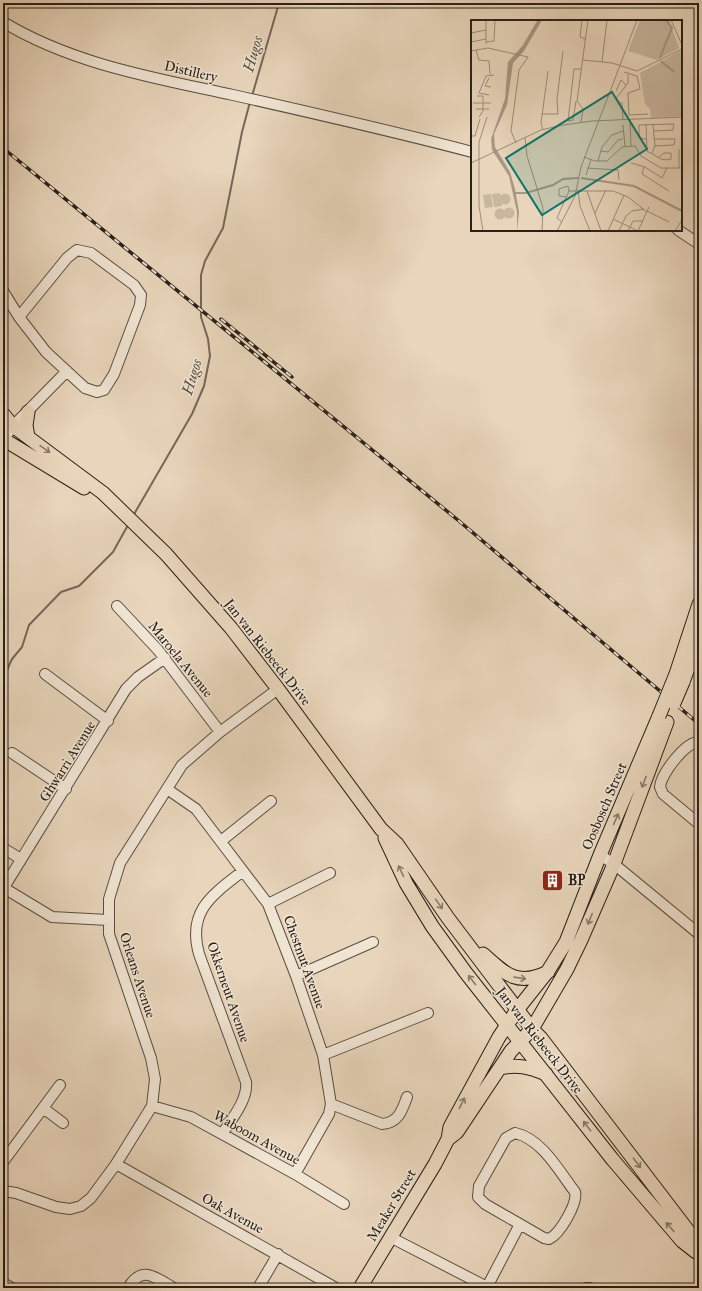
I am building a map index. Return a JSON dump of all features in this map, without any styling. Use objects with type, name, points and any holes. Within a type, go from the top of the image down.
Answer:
[{"type":"main road","points":[[28,412],[26,424],[28,437]]},
{"type":"main road","name":"Jan van Riebeeck Drive","points":[[3,414],[13,426],[91,483],[148,535],[214,607],[278,689],[381,829],[397,844],[448,918],[517,1010],[546,1044],[689,1232],[698,1254]]},
{"type":"main road","name":"Jan van Riebeeck Drive","points":[[3,439],[120,510]]},
{"type":"main road","name":"Oosbosch Street","points":[[679,678],[699,604]]},
{"type":"main road","name":"Oosbosch Street","points":[[532,1029],[582,940],[614,864],[663,719],[679,678],[699,638]]},
{"type":"main road","name":"Oosbosch Street","points":[[517,1010],[548,972],[566,942],[600,855],[663,719]]},
{"type":"main road","name":"Jan van Riebeeck Drive","points":[[381,829],[406,883],[432,926],[613,1160],[682,1241],[698,1254]]},
{"type":"main road","points":[[448,918],[478,950],[509,976],[524,980],[548,972]]},
{"type":"main road","name":"Meaker Street","points":[[360,1288],[435,1164],[448,1139],[450,1127],[471,1086],[517,1010]]},
{"type":"main road","name":"Meaker Street","points":[[448,1139],[457,1132],[500,1068],[520,1041],[532,1029]]},
{"type":"main road","points":[[500,1068],[513,1065],[527,1066],[547,1075]]},
{"type":"street","name":"Distillery","points":[[3,22],[25,35],[53,48],[97,62],[250,99],[378,127],[471,152]]},
{"type":"street","points":[[680,231],[699,244]]},
{"type":"street","points":[[3,291],[19,317],[41,346],[66,372],[91,391],[104,390],[109,384],[140,305],[141,294],[139,290],[92,252],[77,250],[67,258],[19,317]]},
{"type":"street","points":[[3,439],[13,426],[66,372]]},
{"type":"street","name":"Maroela Avenue","points":[[117,606],[165,658],[220,732]]},
{"type":"street","name":"Ghwarri Avenue","points":[[3,888],[131,683],[165,658]]},
{"type":"street","points":[[45,674],[108,722]]},
{"type":"street","name":"Orleans Avenue","points":[[3,1191],[16,1192],[56,1207],[70,1209],[81,1206],[91,1198],[116,1164],[152,1106],[155,1079],[152,1058],[113,950],[109,934],[109,899],[120,863],[182,764],[220,732],[278,689]]},
{"type":"street","points":[[696,741],[689,744],[662,777],[660,787],[663,794],[699,824]]},
{"type":"street","points":[[12,753],[66,789]]},
{"type":"street","name":"Chestnut Avenue","points":[[167,789],[196,809],[268,904],[296,976],[324,1055],[331,1104],[325,1124],[295,1174]]},
{"type":"street","points":[[221,841],[271,801]]},
{"type":"street","points":[[3,848],[22,859]]},
{"type":"street","points":[[600,855],[614,864],[699,934]]},
{"type":"street","name":"Okkerneut Avenue","points":[[223,1133],[245,1097],[247,1090],[246,1082],[199,954],[196,941],[196,927],[199,915],[206,902],[213,894],[243,871]]},
{"type":"street","points":[[268,904],[330,873]]},
{"type":"street","points":[[3,888],[52,917],[108,920]]},
{"type":"street","points":[[296,976],[373,942]]},
{"type":"street","points":[[324,1055],[428,1013]]},
{"type":"street","points":[[3,1162],[60,1085]]},
{"type":"street","points":[[331,1104],[382,1124],[388,1124],[399,1116],[407,1097]]},
{"type":"street","name":"Waboom Avenue","points":[[152,1106],[185,1114],[223,1133],[344,1204]]},
{"type":"street","points":[[44,1108],[63,1123]]},
{"type":"street","points":[[515,1133],[521,1134],[540,1148],[575,1192],[576,1197],[572,1208],[554,1237],[549,1239],[544,1238],[520,1224],[480,1200],[478,1192],[506,1138],[515,1133]]},
{"type":"street","name":"Oak Avenue","points":[[116,1164],[336,1288]]},
{"type":"street","points":[[390,1237],[488,1287],[520,1224]]},
{"type":"street","points":[[258,1288],[278,1254]]},
{"type":"street","points":[[128,1288],[138,1275],[144,1274],[151,1275],[174,1288]]},
{"type":"street","points":[[3,1283],[12,1288]]},
{"type":"waterway","name":"Hugos","points":[[252,96],[279,3]]},
{"type":"waterway","name":"Hugos","points":[[133,516],[192,414],[204,386],[210,356],[208,339],[201,317],[201,275],[205,261],[223,228],[242,132],[250,102]]},
{"type":"waterway","name":"Hugos","points":[[3,679],[12,659],[22,647],[29,625],[61,592],[79,586],[113,552],[128,525]]},
{"type":"railway","points":[[3,148],[459,521],[699,724]]},
{"type":"railway","points":[[221,319],[292,377]]},
{"type":"place","name":"BP","points":[[553,880]]}]
